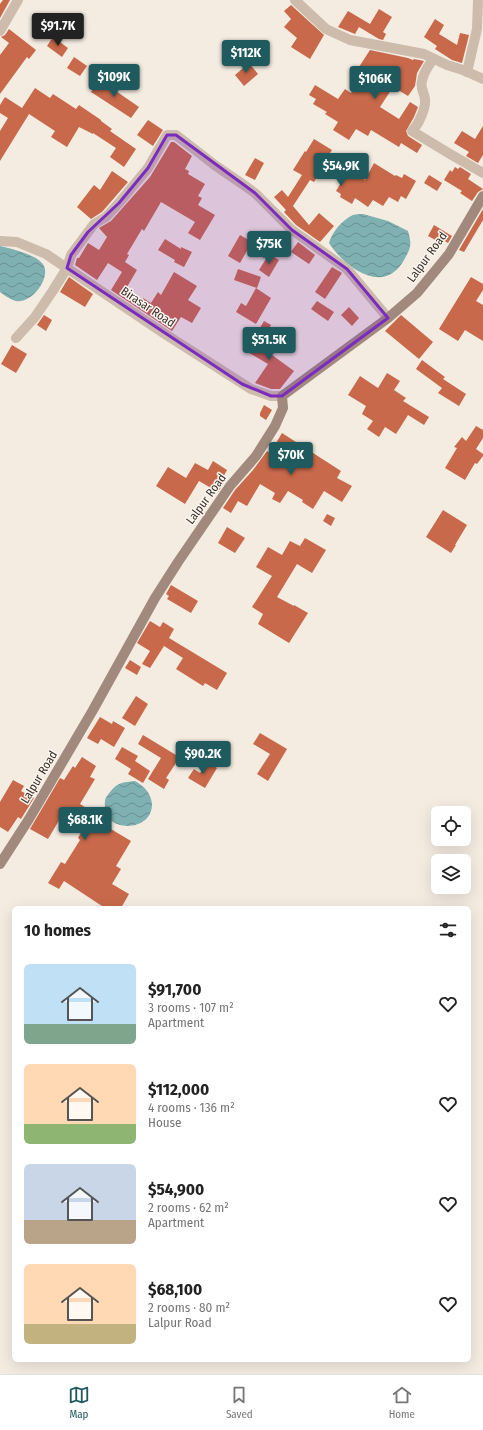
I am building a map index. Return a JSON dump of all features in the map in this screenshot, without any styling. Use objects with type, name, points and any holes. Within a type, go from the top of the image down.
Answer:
[{"type":"main road","name":"Lalpur Road","points":[[0,864],[29,819],[93,710],[170,574],[230,486],[256,456],[275,426],[283,408],[282,396],[388,318],[417,293],[449,254],[483,196]]},
{"type":"street","points":[[0,31],[18,0]]},
{"type":"street","points":[[295,0],[326,29],[350,40],[385,48],[424,54],[483,79]]},
{"type":"street","points":[[467,72],[477,29],[478,0]]},
{"type":"street","points":[[433,59],[422,79],[421,89],[424,98],[424,106],[415,128],[412,130],[483,173]]},
{"type":"street","points":[[16,338],[35,317],[66,268],[71,254],[94,224],[106,217],[119,204],[148,168],[167,136],[176,135],[255,194],[292,230],[347,269],[388,318]]},
{"type":"street","name":"Birasar Road","points":[[0,240],[17,242],[46,254],[251,390],[271,396],[282,396]]},
{"type":"highlighted area","points":[[167,135],[176,135],[255,193],[292,230],[347,269],[388,318],[282,396],[271,396],[242,384],[67,268],[71,255],[88,232],[119,203],[148,168]]},
{"type":"water","points":[[363,214],[388,221],[408,231],[410,246],[408,252],[396,271],[386,276],[376,277],[354,269],[329,243],[330,239],[341,223],[353,215]]},
{"type":"water","points":[[0,246],[28,254],[42,263],[45,268],[45,274],[40,288],[29,298],[22,301],[16,301],[0,292]]},
{"type":"water","points":[[135,781],[149,793],[152,804],[150,814],[145,821],[137,825],[119,825],[107,816],[105,799],[118,784]]},
{"type":"building","points":[[3,0],[10,0],[0,18],[0,4]]},
{"type":"building","points":[[291,5],[324,35],[310,59],[291,47],[297,38],[284,27],[291,19],[284,11]]},
{"type":"building","points":[[379,9],[392,17],[383,32],[386,34],[383,40],[359,27],[355,34],[338,27],[348,11],[370,24]]},
{"type":"building","points":[[435,19],[444,25],[439,34],[457,45],[460,33],[469,35],[462,63],[452,60],[435,49],[437,46],[424,37]]},
{"type":"building","points":[[9,29],[36,50],[29,59],[27,57],[0,94],[0,55],[9,43],[1,37],[5,35]]},
{"type":"building","points":[[53,37],[68,48],[62,57],[47,46]]},
{"type":"building","points":[[370,50],[413,60],[424,61],[417,73],[415,86],[408,96],[393,87],[380,107],[399,119],[410,102],[418,107],[406,131],[408,136],[422,145],[417,153],[401,143],[399,147],[371,130],[368,136],[356,129],[349,140],[333,130],[338,122],[325,114],[327,112],[313,104],[316,99],[309,95],[315,85],[338,99],[345,89],[351,93],[352,91],[355,92],[366,75],[357,70]]},
{"type":"building","points":[[74,57],[87,66],[80,76],[67,68]]},
{"type":"building","points":[[249,63],[258,74],[244,86],[235,75]]},
{"type":"building","points":[[100,78],[114,86],[113,89],[139,107],[131,118],[91,92]]},
{"type":"building","points":[[35,88],[50,98],[53,94],[76,109],[79,105],[112,129],[110,131],[136,149],[124,167],[110,157],[116,148],[93,133],[79,127],[67,147],[51,137],[55,131],[29,114],[0,161],[0,131],[8,118],[0,113],[0,105],[5,97],[22,108]]},
{"type":"building","points":[[148,120],[163,130],[153,146],[137,135]]},
{"type":"building","points":[[483,126],[483,155],[478,163],[466,156],[469,152],[454,143],[462,131],[475,139]]},
{"type":"building","points":[[314,139],[332,150],[330,153],[341,160],[339,164],[365,180],[374,163],[395,176],[396,175],[402,178],[404,174],[416,181],[406,199],[401,196],[398,202],[389,197],[383,206],[373,200],[368,207],[355,198],[352,204],[340,197],[341,194],[336,191],[342,181],[322,169],[314,182],[310,180],[293,206],[309,225],[319,213],[334,226],[320,242],[296,225],[284,212],[286,210],[274,197],[282,190],[288,197],[302,175],[293,170]]},
{"type":"building","points":[[171,142],[174,142],[192,156],[185,169],[189,171],[188,174],[205,184],[198,196],[202,198],[198,205],[215,215],[200,240],[188,233],[195,222],[161,202],[144,231],[142,229],[127,254],[129,255],[125,262],[137,270],[124,292],[141,302],[143,298],[151,303],[158,292],[161,295],[174,272],[197,286],[188,300],[201,308],[192,323],[181,317],[172,331],[111,290],[122,272],[108,263],[97,280],[75,265],[77,258],[79,258],[88,243],[99,250],[107,237],[99,228],[111,221],[150,177]]},
{"type":"building","points":[[255,158],[264,163],[255,180],[245,175]]},
{"type":"building","points":[[455,167],[458,169],[460,167],[471,174],[468,179],[483,189],[478,192],[472,201],[460,193],[462,191],[444,180],[450,170],[452,172]]},
{"type":"building","points":[[112,171],[128,182],[102,212],[91,219],[77,207],[94,185],[100,190]]},
{"type":"building","points":[[429,175],[442,183],[437,191],[424,183]]},
{"type":"building","points":[[483,209],[483,220],[464,252],[459,250]]},
{"type":"building","points":[[434,225],[452,236],[448,243],[443,240],[441,243],[428,236]]},
{"type":"building","points":[[240,235],[252,242],[240,263],[228,256]]},
{"type":"building","points":[[165,239],[181,249],[181,247],[192,252],[184,267],[174,262],[175,260],[158,250]]},
{"type":"building","points":[[298,242],[315,255],[309,264],[291,252]]},
{"type":"building","points":[[256,243],[269,250],[264,258],[251,251]]},
{"type":"building","points":[[269,254],[279,260],[269,277],[259,270]]},
{"type":"building","points":[[332,267],[342,273],[325,299],[315,292]]},
{"type":"building","points":[[238,269],[261,277],[257,288],[234,280]]},
{"type":"building","points":[[69,277],[93,294],[85,307],[60,292]]},
{"type":"building","points":[[471,277],[483,284],[483,290],[476,301],[483,305],[483,341],[465,330],[458,341],[439,329]]},
{"type":"building","points":[[256,288],[271,298],[256,324],[236,312],[241,303],[246,306]]},
{"type":"building","points":[[317,301],[334,312],[328,321],[311,309]]},
{"type":"building","points":[[349,307],[359,318],[352,326],[341,315]]},
{"type":"building","points":[[44,315],[52,320],[46,331],[37,325]]},
{"type":"building","points":[[401,315],[433,342],[419,359],[385,331]]},
{"type":"building","points":[[264,321],[271,325],[265,336],[274,341],[268,352],[294,371],[280,389],[271,389],[255,383],[268,364],[246,351]]},
{"type":"building","points":[[12,345],[27,354],[16,373],[1,364]]},
{"type":"building","points":[[422,360],[445,377],[443,379],[466,394],[459,406],[438,393],[442,388],[416,369]]},
{"type":"building","points":[[387,373],[400,381],[394,390],[406,398],[403,401],[429,417],[424,425],[408,415],[396,434],[385,427],[379,437],[367,429],[373,421],[362,414],[366,406],[348,395],[360,376],[378,388]]},
{"type":"building","points":[[264,405],[272,410],[266,420],[260,416]]},
{"type":"building","points":[[476,426],[483,430],[483,438],[476,449],[483,454],[483,456],[477,464],[475,463],[465,480],[445,468],[457,448],[454,447],[462,437],[466,441]]},
{"type":"building","points":[[282,433],[341,471],[337,478],[352,486],[342,502],[324,491],[313,509],[302,502],[303,500],[288,491],[280,503],[272,499],[275,493],[260,484],[247,506],[238,501],[231,513],[223,508],[235,490],[253,470],[267,451],[270,453]]},
{"type":"building","points":[[213,461],[227,470],[222,479],[225,481],[218,492],[199,481],[185,504],[156,486],[168,467],[186,478],[195,463],[208,470]]},
{"type":"building","points":[[443,510],[467,525],[451,553],[426,537]]},
{"type":"building","points":[[327,514],[335,518],[331,526],[323,521]]},
{"type":"building","points":[[227,527],[245,538],[235,553],[218,543]]},
{"type":"building","points":[[305,538],[326,550],[312,573],[297,564],[277,597],[308,613],[289,643],[258,624],[263,614],[252,607],[272,576],[256,567],[268,547],[282,555],[290,541],[300,546]]},
{"type":"building","points":[[171,585],[198,601],[191,613],[167,599],[169,596],[166,594]]},
{"type":"building","points":[[150,621],[160,627],[163,622],[174,629],[169,638],[227,673],[217,690],[205,683],[203,686],[176,669],[183,658],[164,646],[150,668],[142,664],[150,651],[137,643]]},
{"type":"building","points":[[130,660],[141,667],[137,675],[125,668]]},
{"type":"building","points":[[136,696],[148,704],[135,726],[122,718]]},
{"type":"building","points":[[100,717],[112,724],[113,721],[125,728],[114,747],[101,739],[98,744],[87,738]]},
{"type":"building","points":[[260,733],[287,749],[268,781],[257,774],[270,754],[253,744]]},
{"type":"building","points":[[143,735],[176,755],[181,747],[190,753],[184,763],[178,760],[166,778],[169,780],[164,789],[148,779],[161,758],[138,744]]},
{"type":"building","points":[[122,747],[138,756],[135,761],[150,771],[143,783],[128,774],[131,769],[115,759]]},
{"type":"building","points":[[82,757],[96,766],[90,777],[95,779],[80,804],[96,814],[94,819],[131,841],[116,866],[121,869],[112,884],[129,894],[122,906],[102,906],[64,881],[59,889],[48,883],[61,862],[65,864],[80,840],[78,838],[85,826],[64,812],[48,839],[30,829],[60,778],[64,780],[73,766],[75,768]]},
{"type":"building","points":[[207,761],[217,768],[205,788],[188,778],[194,769],[200,773]]},
{"type":"building","points":[[13,780],[24,786],[21,791],[34,798],[21,819],[18,817],[8,832],[0,827],[0,802]]}]
